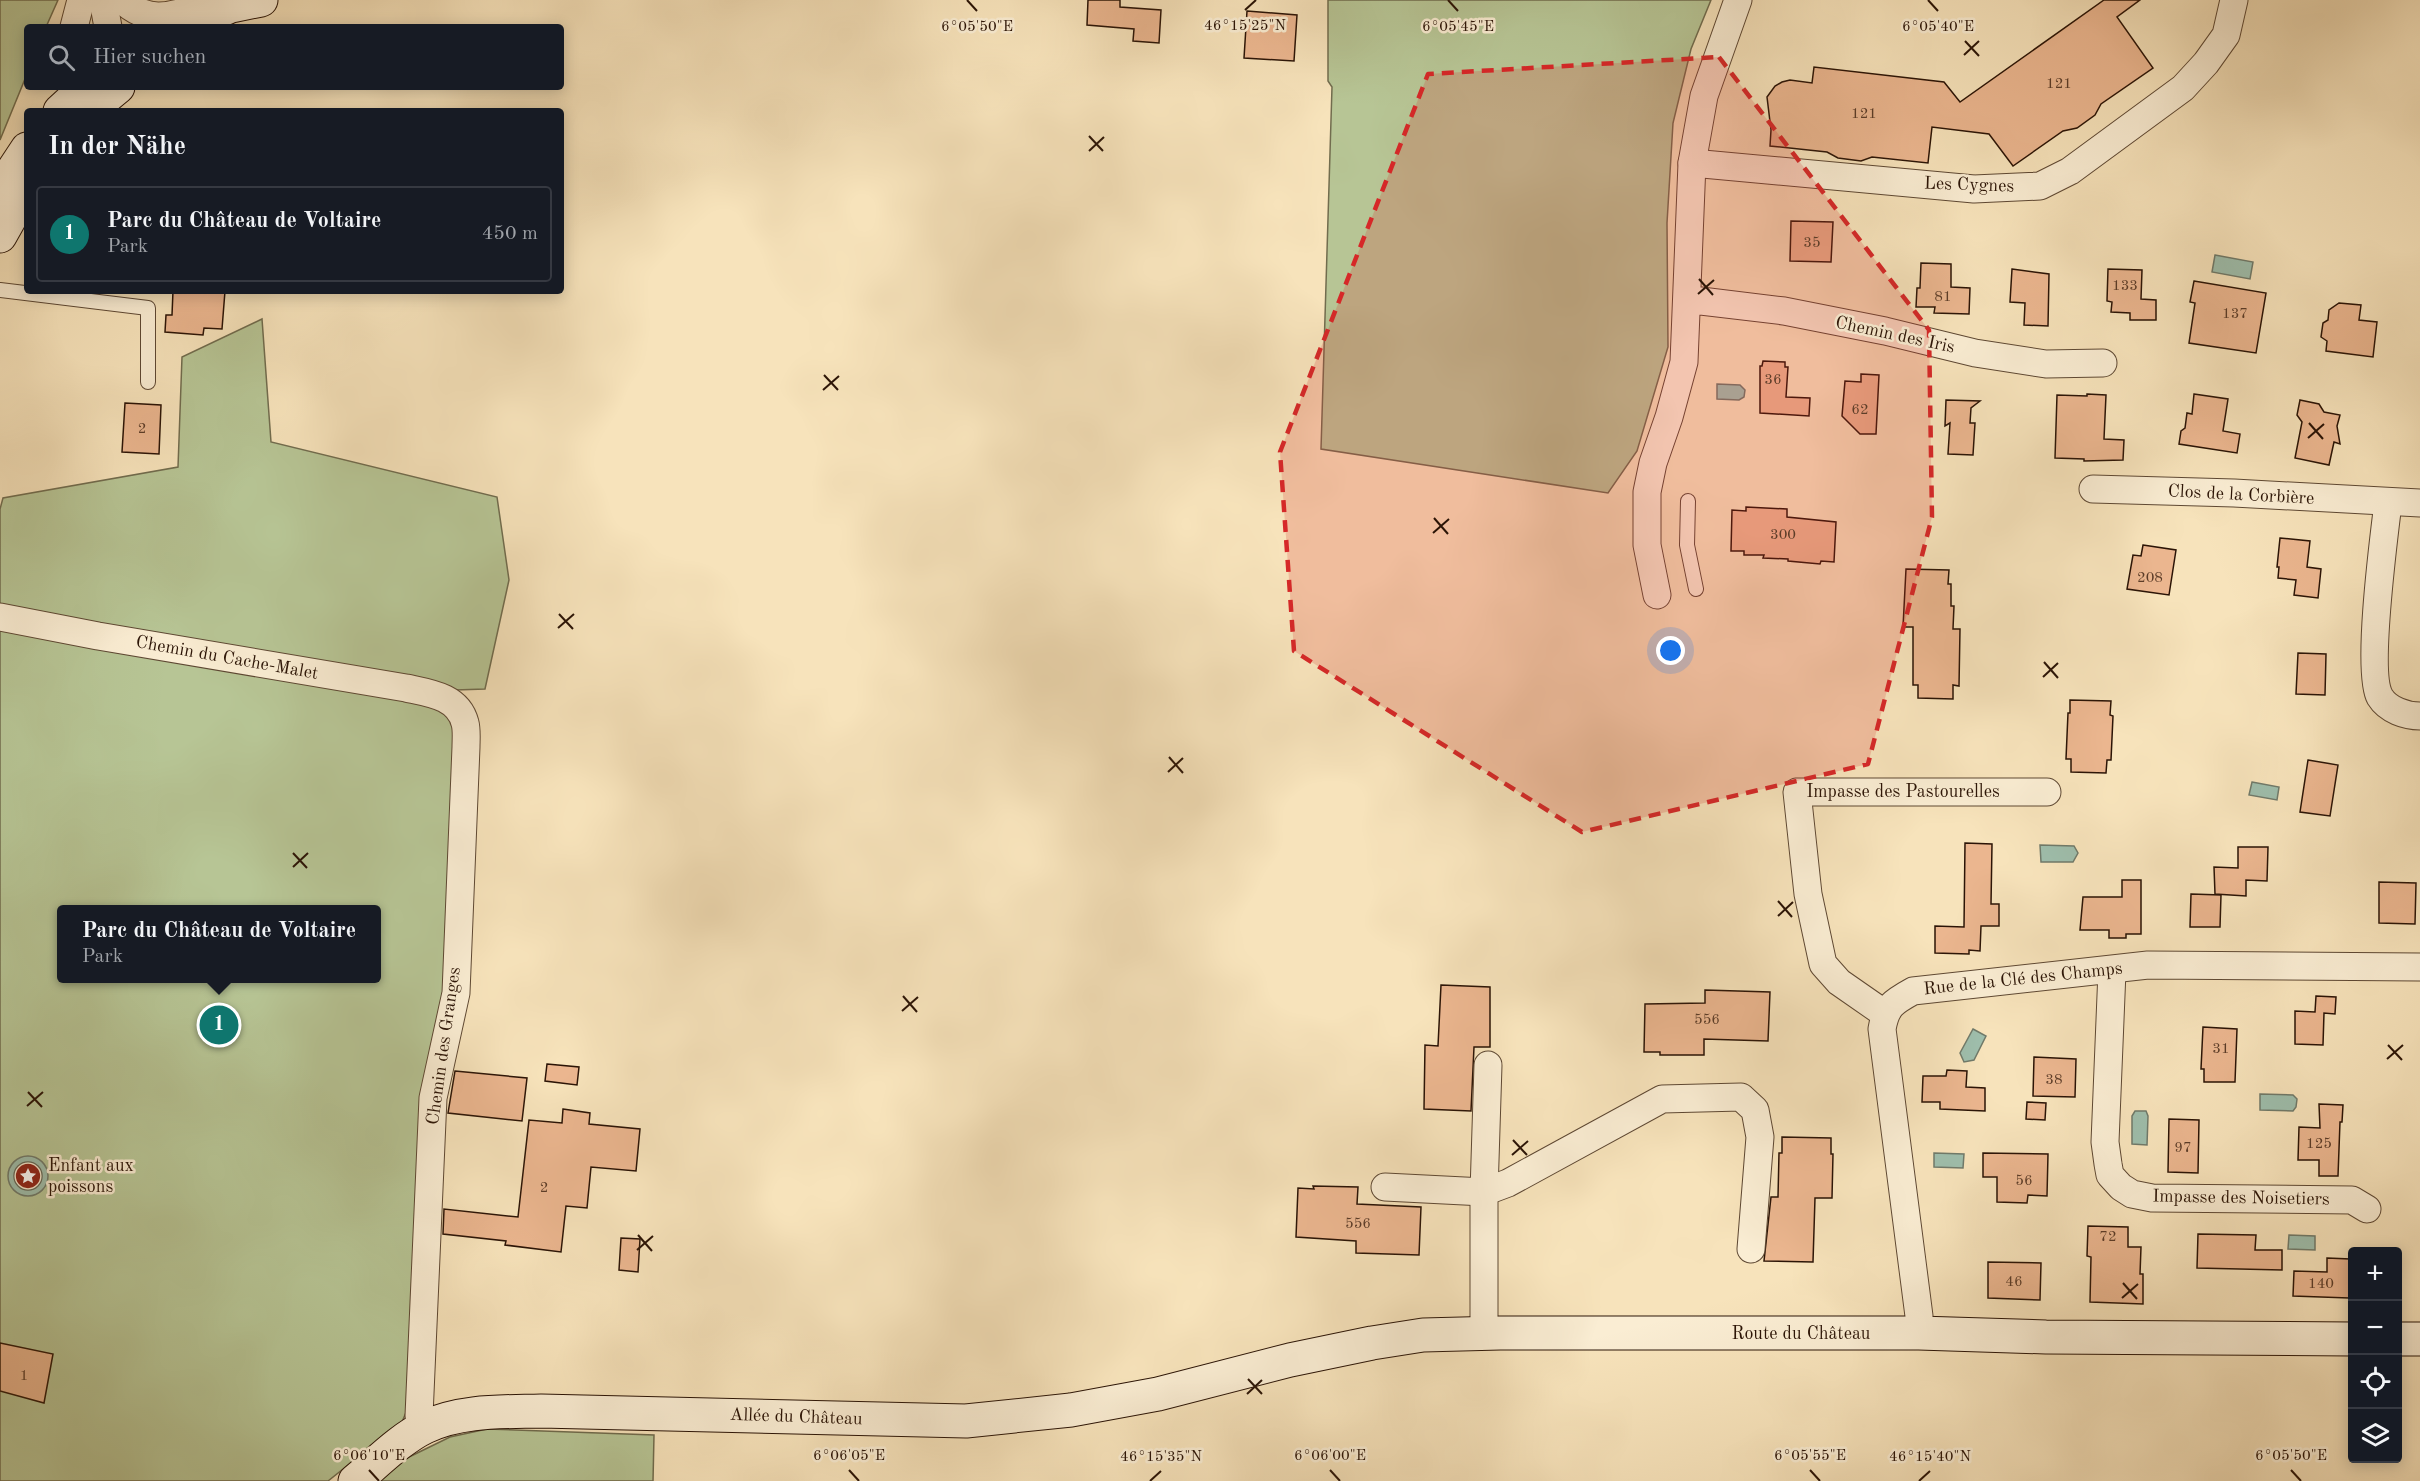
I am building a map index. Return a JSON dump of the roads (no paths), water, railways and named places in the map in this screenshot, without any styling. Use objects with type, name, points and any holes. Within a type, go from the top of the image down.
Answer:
[{"type":"street","points":[[76,24],[81,0]]},
{"type":"street","points":[[103,0],[107,24]]},
{"type":"street","points":[[122,0],[144,15],[166,18],[197,8],[208,23]]},
{"type":"street","points":[[208,23],[231,6],[261,0]]},
{"type":"street","points":[[208,23],[276,0]]},
{"type":"street","points":[[1657,595],[1647,545],[1647,492],[1653,463],[1684,362],[1692,163],[1704,96],[1738,0]]},
{"type":"street","name":"Les Cygnes","points":[[1692,163],[1974,189],[2040,186],[2070,171],[2183,88],[2206,63],[2226,34],[2235,0]]},
{"type":"street","points":[[67,108],[102,92]]},
{"type":"street","points":[[0,190],[24,154]]},
{"type":"street","points":[[0,236],[24,193]]},
{"type":"street","name":"Chemin des Iris","points":[[1687,302],[1701,301],[1784,311],[1885,331],[1975,353],[2046,364],[2103,363]]},
{"type":"street","name":"Clos de la Corbière","points":[[2093,489],[2234,493],[2420,503]]},
{"type":"street","points":[[2388,503],[2380,578],[2375,679],[2380,697],[2390,707],[2408,716],[2420,716]]},
{"type":"street","name":"Chemin du Cache-Malet","points":[[0,617],[98,636],[406,688],[440,696],[453,703]]},
{"type":"street","name":"Chemin des Granges","points":[[424,1427],[419,1416],[434,1098],[456,993],[466,747],[465,723],[453,703]]},
{"type":"street","name":"Impasse des Pastourelles","points":[[1885,1014],[1839,982],[1823,964],[1808,894],[1797,792],[2047,792]]},
{"type":"street","name":"Rue de la Clé des Champs","points":[[1885,1014],[1897,1000],[1913,991],[2112,971],[2148,965],[2420,967]]},
{"type":"street","name":"Impasse des Noisetiers","points":[[2112,971],[2105,1142],[2110,1176],[2132,1194],[2152,1198],[2352,1200],[2367,1209]]},
{"type":"street","points":[[1885,1014],[1882,1029],[1919,1316],[1919,1333]]},
{"type":"street","points":[[1484,1333],[1484,1192],[1488,1065]]},
{"type":"street","points":[[1385,1187],[1484,1192],[1508,1184],[1662,1099],[1741,1097],[1755,1110],[1760,1137],[1751,1250]]},
{"type":"street","name":"Route du Château","points":[[1253,1369],[1372,1343],[1423,1335],[1484,1333],[1919,1333],[2057,1337],[2348,1339]]},
{"type":"street","points":[[2402,1339],[2420,1339]]},
{"type":"street","name":"Allée du Château","points":[[355,1481],[424,1427],[447,1419],[483,1413],[541,1412],[966,1421],[1082,1408],[1158,1394],[1253,1369]]},
{"type":"lane","points":[[0,290],[24,293]]},
{"type":"lane","points":[[33,294],[148,308],[148,382]]},
{"type":"lane","points":[[1688,501],[1687,545],[1696,589]]},
{"type":"water","points":[[2215,255],[2253,262],[2250,279],[2212,272]]},
{"type":"water","points":[[1717,384],[1740,385],[1745,390],[1744,397],[1739,400],[1717,399]]},
{"type":"water","points":[[2252,782],[2279,787],[2277,800],[2249,795]]},
{"type":"water","points":[[2040,845],[2074,846],[2078,853],[2073,862],[2041,862]]},
{"type":"water","points":[[1973,1029],[1986,1036],[1974,1060],[1964,1062],[1960,1053]]},
{"type":"water","points":[[2260,1094],[2293,1095],[2297,1099],[2296,1107],[2293,1111],[2260,1110]]},
{"type":"water","points":[[2135,1111],[2146,1111],[2148,1116],[2147,1145],[2132,1144],[2132,1116]]},
{"type":"water","points":[[1934,1153],[1964,1154],[1963,1168],[1934,1167]]},
{"type":"water","points":[[28,1156],[36,1157],[42,1162],[47,1168],[47,1184],[42,1190],[36,1195],[28,1196],[20,1195],[14,1190],[9,1184],[8,1176],[9,1168],[14,1162],[20,1157]]},
{"type":"water","points":[[2289,1235],[2315,1236],[2315,1250],[2288,1249]]},
{"type":"place","name":"Parc du Château de Voltaire","points":[[219,1025]]},
{"type":"place","name":"Enfant aux poissons","points":[[28,1176]]}]
